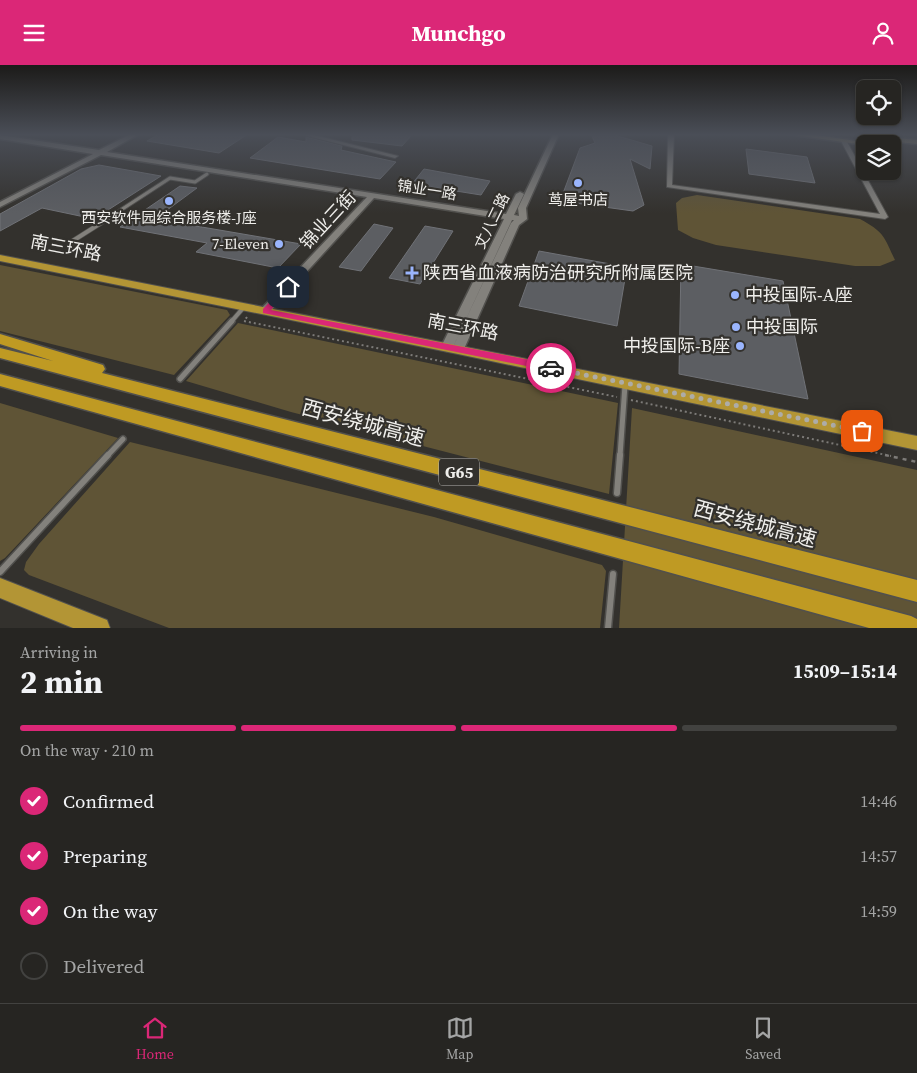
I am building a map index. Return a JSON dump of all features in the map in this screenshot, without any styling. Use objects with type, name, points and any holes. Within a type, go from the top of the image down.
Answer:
[{"type":"highway","name":"南三环路","points":[[0,258],[917,443]]},
{"type":"highway","points":[[0,339],[106,372],[190,403]]},
{"type":"highway","name":"西安绕城高速","points":[[0,353],[917,591]]},
{"type":"highway","name":"G65","points":[[0,380],[911,628]]},
{"type":"highway","points":[[0,386],[71,399]]},
{"type":"highway","points":[[0,588],[99,628]]},
{"type":"street","points":[[0,201],[81,160]]},
{"type":"street","points":[[0,205],[82,160]]},
{"type":"street","name":"锦业一路","points":[[129,160],[207,174],[371,198]]},
{"type":"street","name":"锦业一路","points":[[133,160],[513,221]]},
{"type":"street","name":"丈八二路","points":[[452,348],[513,221],[538,160]]},
{"type":"street","name":"丈八二路","points":[[513,221],[522,208],[544,160]]},
{"type":"street","points":[[670,160],[669,186],[885,217],[854,160]]},
{"type":"street","name":"锦业三街","points":[[255,309],[371,198]]},
{"type":"lane","points":[[71,241],[170,178],[195,182],[207,174]]},
{"type":"lane","points":[[180,379],[255,309]]},
{"type":"lane","points":[[618,493],[625,383]]},
{"type":"lane","points":[[0,572],[122,439]]},
{"type":"lane","points":[[608,628],[613,574]]},
{"type":"path","points":[[255,309],[244,321],[624,398],[917,462]]},
{"type":"shaded area","points":[[697,195],[860,219],[882,235],[895,260],[880,266],[855,266],[716,245],[693,238],[678,230],[676,203],[682,198]]},
{"type":"shaded area","points":[[0,265],[227,310],[230,315],[174,375],[0,331]]},
{"type":"shaded area","points":[[238,323],[618,403],[609,494],[291,412],[186,381]]},
{"type":"shaded area","points":[[0,403],[118,438],[5,558],[0,561]]},
{"type":"shaded area","points":[[632,408],[917,470],[917,628],[619,628]]},
{"type":"shaded area","points":[[130,442],[434,517],[602,565],[606,571],[600,628],[169,628],[29,575],[24,570],[26,562],[39,544]]},
{"type":"building","points":[[264,160],[388,160],[396,162],[380,179]]},
{"type":"building","points":[[575,160],[630,160],[644,205],[633,211],[568,202],[562,196]]},
{"type":"building","points":[[633,160],[651,160],[650,169]]},
{"type":"building","points":[[747,160],[808,160],[815,183],[749,174]]},
{"type":"building","points":[[99,165],[161,176],[94,219],[42,208],[0,231],[0,214],[81,169]]},
{"type":"building","points":[[424,169],[490,181],[481,195],[412,184]]},
{"type":"building","points":[[180,186],[197,188],[155,219],[301,244],[278,268],[196,252],[207,243],[120,227]]},
{"type":"building","points":[[374,224],[393,228],[361,271],[339,267]]},
{"type":"building","points":[[425,226],[453,231],[420,284],[389,278]]},
{"type":"building","points":[[539,251],[627,267],[617,326],[519,306]]},
{"type":"building","name":"中投国际","points":[[681,264],[783,281],[808,399],[679,374]]},
{"type":"way so far","points":[[551,368],[862,431]]},
{"type":"place","name":"茑屋书店","points":[[578,183]]},
{"type":"place","name":"西安软件园综合服务楼-J座","points":[[169,201]]},
{"type":"place","name":"7-Eleven","points":[[279,244]]},
{"type":"place","name":"陕西省血液病防治研究所附属医院","points":[[412,273]]},
{"type":"place","name":"中投国际-A座","points":[[735,295]]},
{"type":"place","name":"中投国际","points":[[736,327]]},
{"type":"place","name":"中投国际-B座","points":[[740,346]]},
{"type":"route","points":[[288,287],[266,311],[551,368]]}]
